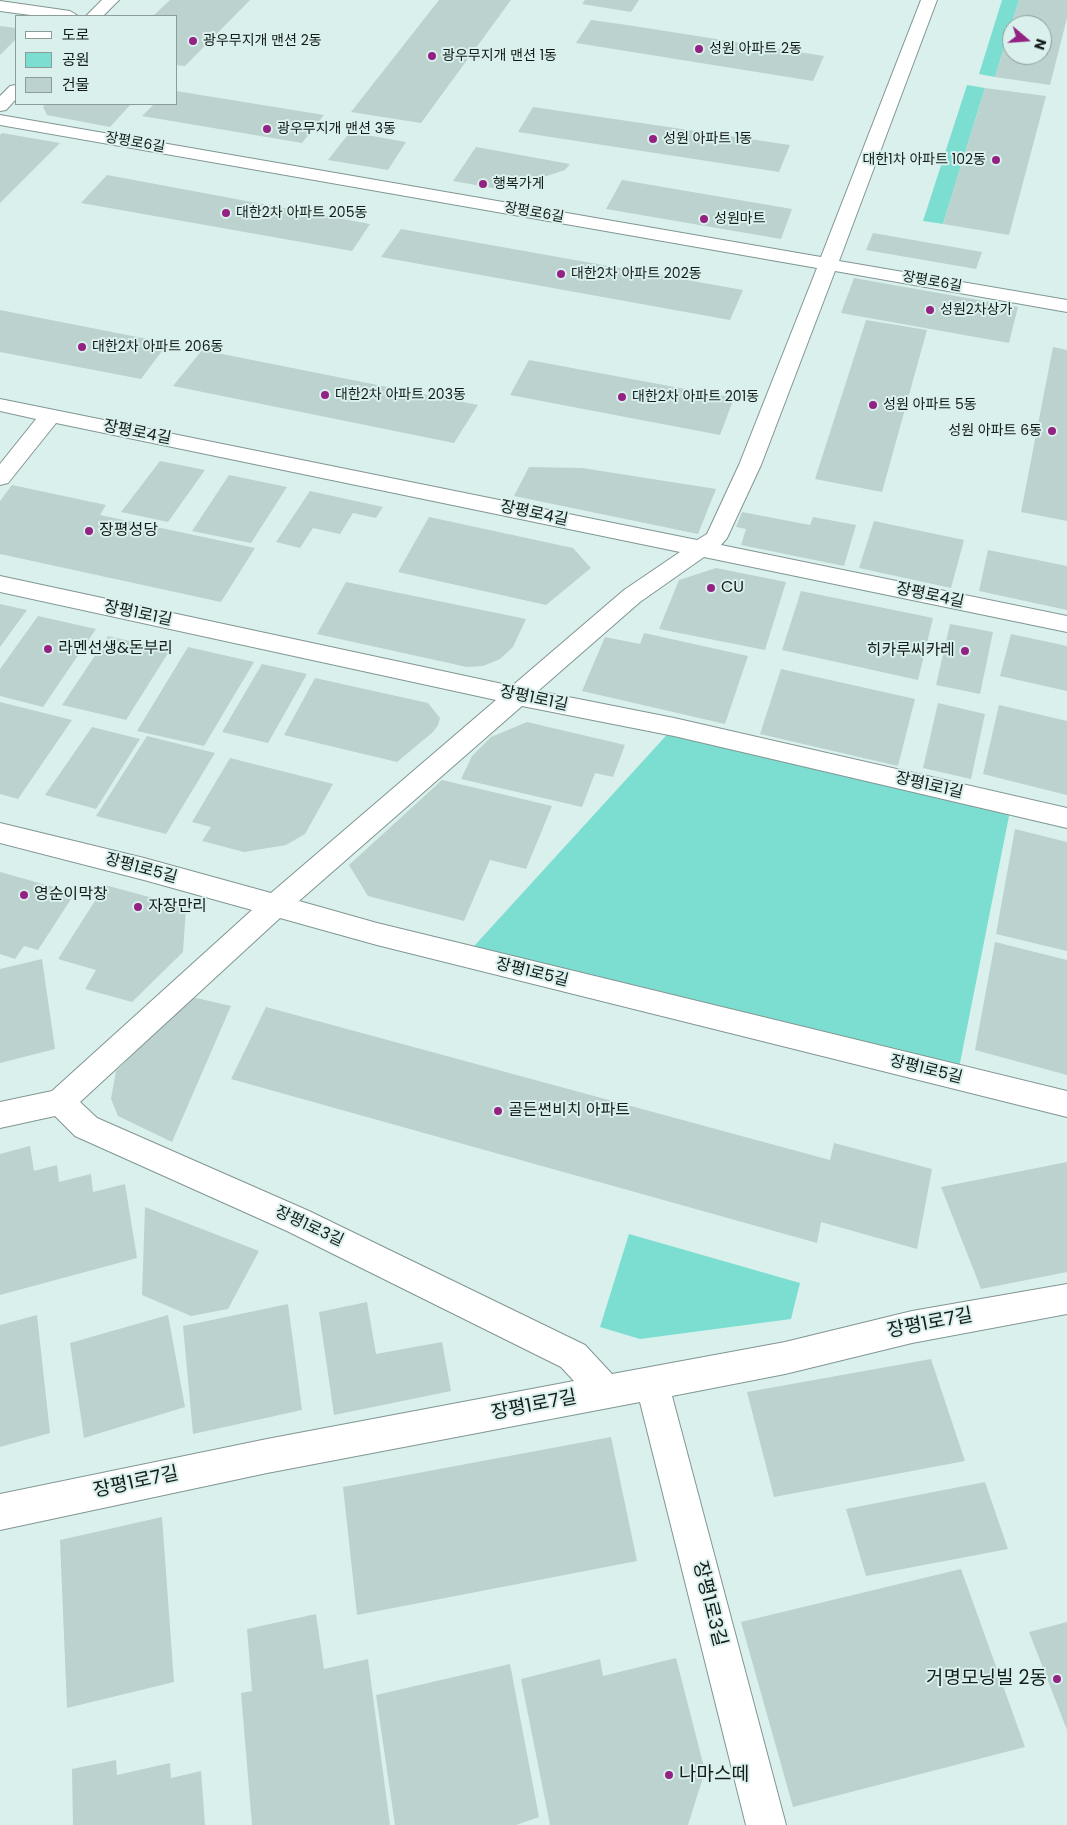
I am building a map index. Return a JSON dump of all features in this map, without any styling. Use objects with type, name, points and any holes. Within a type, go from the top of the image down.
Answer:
[{"type":"street","points":[[95,15],[111,0]]},
{"type":"street","points":[[0,1115],[60,1102],[276,906],[632,596],[716,538],[750,466],[830,264],[929,0]]},
{"type":"street","points":[[0,6],[63,15]]},
{"type":"street","points":[[0,106],[15,91]]},
{"type":"street","name":"장평로6길","points":[[0,120],[1067,306]]},
{"type":"street","name":"장평로4길","points":[[0,405],[1067,624]]},
{"type":"street","points":[[0,478],[50,416]]},
{"type":"street","name":"장평1로1길","points":[[0,584],[518,696],[674,727],[1067,818]]},
{"type":"street","name":"장평1로5길","points":[[0,833],[377,934],[1067,1104]]},
{"type":"street","name":"장평1로3길","points":[[60,1102],[86,1127],[298,1221],[573,1356],[606,1392]]},
{"type":"street","name":"장평1로7길","points":[[0,1512],[267,1456],[785,1358],[912,1326],[1067,1298]]},
{"type":"street","name":"장평1로3길","points":[[652,1383],[766,1825]]},
{"type":"green space","points":[[1002,0],[1019,0],[1014,15],[1002,15],[1002,55],[995,77],[979,74]]},
{"type":"green space","points":[[967,85],[985,88],[943,224],[923,221]]},
{"type":"green space","points":[[674,727],[1011,806],[957,1078],[465,956]]},
{"type":"green space","points":[[629,1234],[800,1283],[791,1319],[640,1339],[600,1327]]},
{"type":"building","name":"광우무지개 맨션 2동","points":[[170,0],[250,0],[185,66],[178,65],[178,15],[154,15]]},
{"type":"building","name":"광우무지개 맨션 1동","points":[[439,0],[511,0],[421,123],[351,112]]},
{"type":"building","points":[[585,0],[639,0],[631,12],[582,4]]},
{"type":"building","points":[[1019,0],[1067,0],[1067,18],[1050,85],[995,77],[1002,55],[1002,65],[1052,65],[1052,15],[1014,15]]},
{"type":"building","name":"성원 아파트 2동","points":[[591,20],[824,56],[813,81],[576,43]]},
{"type":"building","points":[[0,26],[15,28],[15,40],[0,55]]},
{"type":"building","name":"대한1차 아파트 102동","points":[[985,88],[1046,96],[1009,235],[943,224]]},
{"type":"building","name":"광우무지개 맨션 3동","points":[[178,91],[324,115],[302,143],[142,116],[153,105],[178,105]]},
{"type":"building","points":[[44,105],[130,105],[110,127],[47,115],[43,107]]},
{"type":"building","name":"성원 아파트 1동","points":[[533,107],[790,145],[779,172],[518,132]]},
{"type":"building","points":[[350,132],[406,142],[388,170],[328,160]]},
{"type":"building","points":[[2,133],[60,143],[0,203],[0,135]]},
{"type":"building","points":[[476,147],[570,164],[565,170],[504,190],[453,181]]},
{"type":"building","name":"대한2차 아파트 205동","points":[[107,175],[370,224],[352,251],[81,203]]},
{"type":"building","points":[[622,180],[792,209],[781,239],[606,209]]},
{"type":"building","name":"대한2차 아파트 202동","points":[[401,229],[743,290],[730,320],[381,257]]},
{"type":"building","points":[[873,233],[982,252],[976,269],[866,250]]},
{"type":"building","name":"성원2차상가","points":[[854,278],[1018,307],[1009,343],[841,313]]},
{"type":"building","name":"대한2차 아파트 206동","points":[[0,310],[168,343],[141,379],[0,352]]},
{"type":"building","name":"성원 아파트 5동","points":[[866,320],[927,330],[882,492],[815,479]]},
{"type":"building","name":"성원 아파트 6동","points":[[1053,347],[1067,350],[1067,521],[1021,512]]},
{"type":"building","name":"대한2차 아파트 203동","points":[[202,350],[478,405],[454,443],[173,386]]},
{"type":"building","name":"대한2차 아파트 201동","points":[[529,360],[734,398],[720,435],[510,395]]},
{"type":"building","points":[[160,461],[205,470],[168,522],[121,512]]},
{"type":"building","points":[[529,467],[582,468],[716,489],[698,534],[514,496]]},
{"type":"building","points":[[229,475],[287,487],[251,543],[192,531]]},
{"type":"building","name":"장평성당","points":[[12,485],[106,505],[100,515],[255,548],[221,602],[0,554],[0,501]]},
{"type":"building","points":[[310,491],[383,507],[376,518],[353,513],[340,534],[313,528],[300,548],[276,542]]},
{"type":"building","points":[[742,512],[810,525],[813,517],[856,525],[844,566],[741,545],[746,529],[736,527]]},
{"type":"building","points":[[429,517],[573,548],[591,568],[546,605],[398,572]]},
{"type":"building","points":[[874,521],[964,540],[951,588],[859,568]]},
{"type":"building","points":[[988,550],[1067,566],[1067,610],[979,591]]},
{"type":"building","points":[[716,568],[786,582],[765,650],[659,629],[679,580]]},
{"type":"building","points":[[346,582],[526,619],[513,647],[500,659],[483,666],[467,667],[317,634]]},
{"type":"building","points":[[801,591],[933,618],[918,680],[782,650]]},
{"type":"building","points":[[0,604],[27,610],[0,647]]},
{"type":"building","points":[[38,616],[96,629],[43,707],[0,696],[0,669]]},
{"type":"building","points":[[950,624],[993,632],[980,694],[936,685]]},
{"type":"building","points":[[644,633],[748,656],[725,724],[582,691],[605,637],[640,644]]},
{"type":"building","points":[[1011,634],[1067,646],[1067,691],[1000,676]]},
{"type":"building","points":[[108,636],[170,650],[126,720],[62,705]]},
{"type":"building","points":[[188,647],[254,662],[204,746],[137,731]]},
{"type":"building","points":[[262,664],[307,674],[268,743],[222,732]]},
{"type":"building","points":[[781,669],[915,699],[898,766],[760,734]]},
{"type":"building","points":[[315,678],[428,703],[440,718],[438,725],[433,732],[397,762],[284,735]]},
{"type":"building","points":[[0,702],[72,720],[18,799],[0,794]]},
{"type":"building","points":[[938,703],[985,714],[971,779],[923,768]]},
{"type":"building","points":[[999,705],[1067,721],[1067,795],[983,774]]},
{"type":"building","points":[[527,722],[625,745],[613,777],[595,773],[582,807],[461,779],[472,756],[491,737]]},
{"type":"building","points":[[92,727],[140,739],[96,809],[45,795]]},
{"type":"building","points":[[147,736],[215,753],[166,834],[96,816]]},
{"type":"building","points":[[230,758],[333,784],[305,834],[286,845],[244,852],[202,841],[211,827],[192,822]]},
{"type":"building","points":[[442,780],[552,806],[526,869],[490,860],[464,921],[368,896],[349,865]]},
{"type":"building","points":[[1015,829],[1067,842],[1067,951],[996,934]]},
{"type":"building","points":[[0,872],[75,893],[38,950],[24,946],[15,959],[0,954]]},
{"type":"building","points":[[105,885],[186,907],[183,952],[132,1002],[85,989],[96,970],[58,959]]},
{"type":"building","points":[[995,942],[1067,960],[1067,1075],[975,1050]]},
{"type":"building","points":[[42,959],[55,1049],[0,1063],[0,969]]},
{"type":"building","points":[[192,997],[231,1006],[172,1142],[118,1116],[111,1099],[116,1071]]},
{"type":"building","name":"골든썬비치 아파트","points":[[266,1007],[830,1160],[834,1143],[932,1169],[917,1249],[821,1222],[817,1243],[231,1079]]},
{"type":"building","points":[[30,1146],[34,1171],[57,1165],[59,1182],[91,1174],[93,1192],[125,1184],[137,1258],[0,1295],[0,1154]]},
{"type":"building","points":[[1067,1162],[1067,1272],[981,1289],[941,1187]]},
{"type":"building","points":[[145,1207],[259,1251],[228,1309],[191,1316],[142,1295]]},
{"type":"building","points":[[367,1302],[376,1354],[442,1342],[451,1391],[334,1415],[319,1312]]},
{"type":"building","points":[[288,1304],[302,1410],[193,1434],[183,1326]]},
{"type":"building","points":[[37,1315],[50,1433],[0,1447],[0,1325]]},
{"type":"building","points":[[168,1315],[185,1407],[84,1438],[70,1343]]},
{"type":"building","points":[[931,1359],[965,1461],[774,1497],[747,1392]]},
{"type":"building","points":[[611,1437],[637,1561],[357,1615],[343,1487]]},
{"type":"building","points":[[985,1482],[1008,1549],[866,1576],[846,1509]]},
{"type":"building","points":[[162,1517],[174,1682],[67,1708],[60,1540]]},
{"type":"building","points":[[961,1569],[1025,1747],[793,1807],[741,1622]]},
{"type":"building","points":[[316,1614],[324,1669],[368,1659],[390,1825],[252,1825],[241,1693],[252,1691],[247,1629]]},
{"type":"building","name":"거명모닝빌 2동","points":[[1067,1622],[1067,1730],[1029,1632]]},
{"type":"building","points":[[676,1658],[705,1771],[688,1825],[550,1825],[521,1679],[600,1659],[603,1676]]},
{"type":"building","points":[[510,1664],[539,1817],[516,1825],[395,1825],[376,1695]]},
{"type":"building","points":[[116,1760],[117,1775],[170,1763],[171,1778],[201,1771],[205,1825],[73,1825],[72,1769]]},
{"type":"place","name":"광우무지개 맨션 2동","points":[[193,41]]},
{"type":"place","name":"성원 아파트 2동","points":[[699,49]]},
{"type":"place","name":"광우무지개 맨션 1동","points":[[432,56]]},
{"type":"place","name":"광우무지개 맨션 3동","points":[[267,129]]},
{"type":"place","name":"성원 아파트 1동","points":[[653,139]]},
{"type":"place","name":"대한1차 아파트 102동","points":[[996,160]]},
{"type":"place","name":"행복가게","points":[[483,184]]},
{"type":"place","name":"대한2차 아파트 205동","points":[[226,213]]},
{"type":"place","name":"성원마트","points":[[704,219]]},
{"type":"place","name":"대한2차 아파트 202동","points":[[561,274]]},
{"type":"place","name":"성원2차상가","points":[[930,310]]},
{"type":"place","name":"대한2차 아파트 206동","points":[[82,347]]},
{"type":"place","name":"대한2차 아파트 203동","points":[[325,395]]},
{"type":"place","name":"대한2차 아파트 201동","points":[[622,397]]},
{"type":"place","name":"성원 아파트 5동","points":[[873,405]]},
{"type":"place","name":"성원 아파트 6동","points":[[1052,431]]},
{"type":"place","name":"장평성당","points":[[89,531]]},
{"type":"place","name":"CU","points":[[711,588]]},
{"type":"place","name":"라멘선생&돈부리","points":[[48,649]]},
{"type":"place","name":"히카루씨카레","points":[[965,651]]},
{"type":"place","name":"영순이막창","points":[[24,895]]},
{"type":"place","name":"자장만리","points":[[138,907]]},
{"type":"place","name":"골든썬비치 아파트","points":[[498,1111]]},
{"type":"place","name":"거명모닝빌 2동","points":[[1057,1679]]},
{"type":"place","name":"나마스떼","points":[[669,1775]]}]
